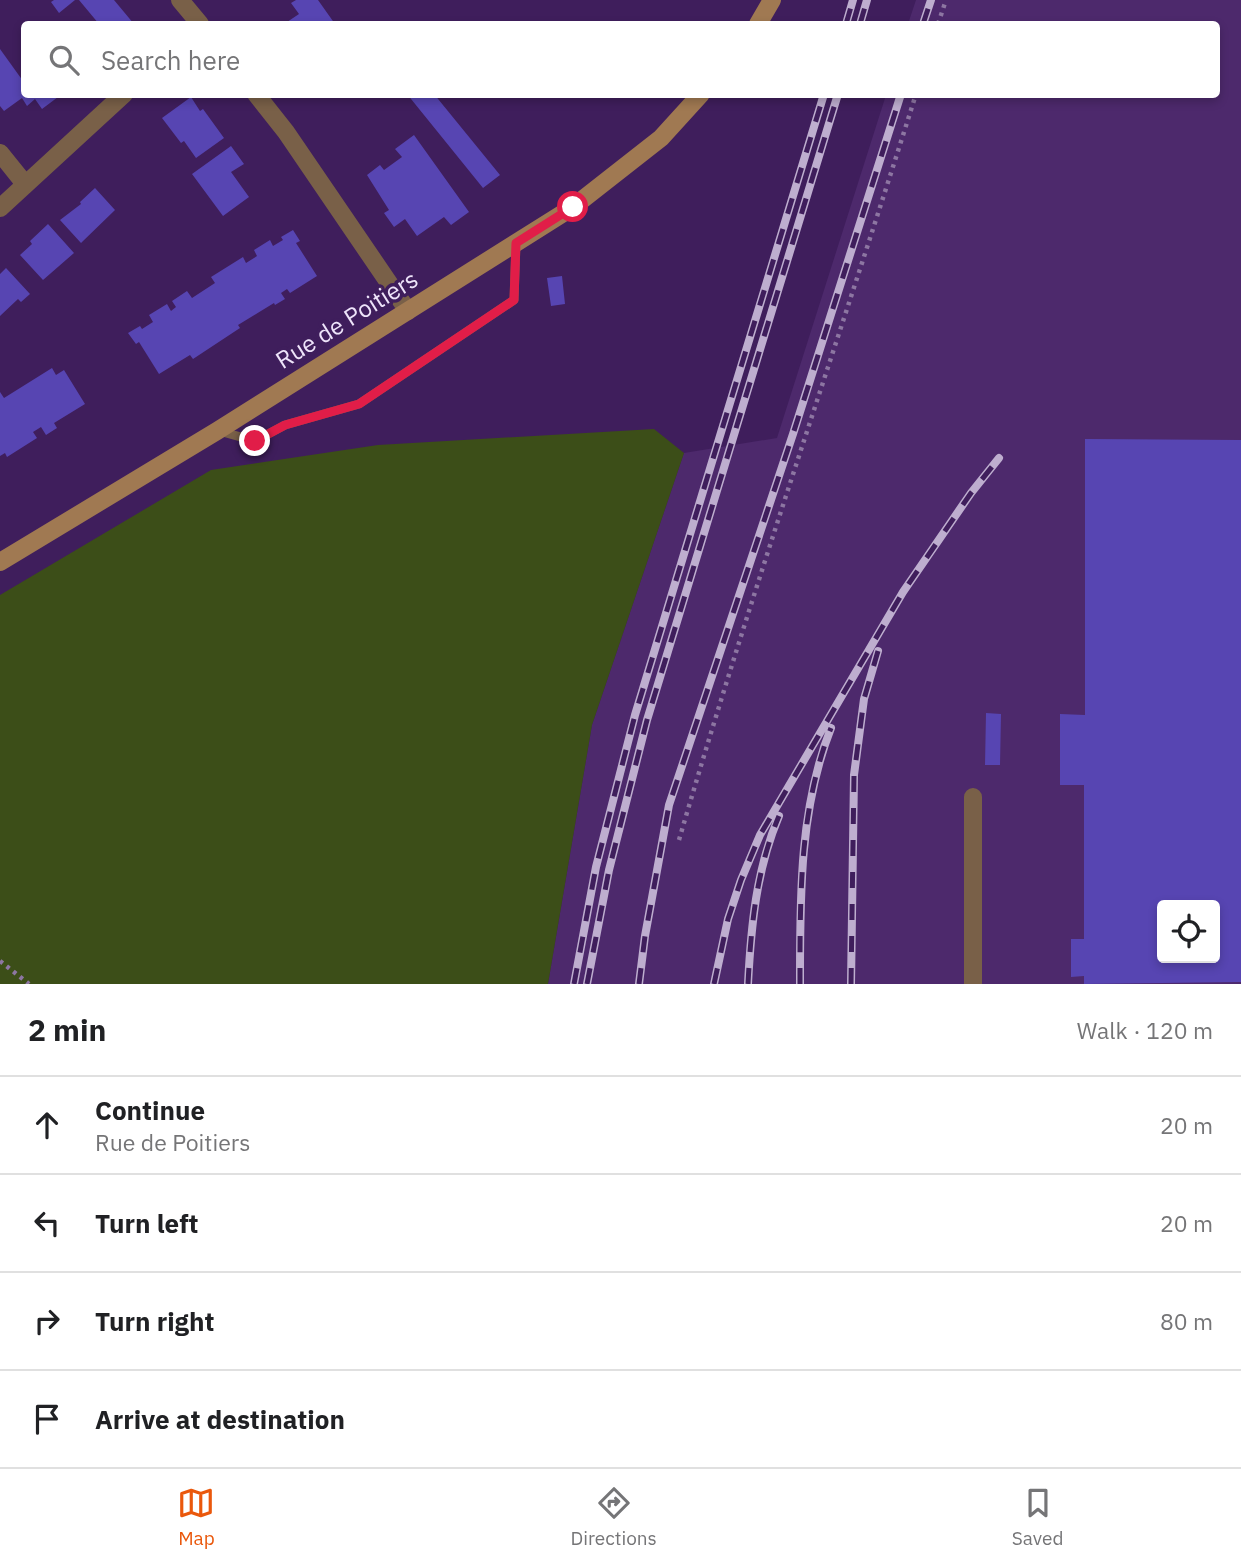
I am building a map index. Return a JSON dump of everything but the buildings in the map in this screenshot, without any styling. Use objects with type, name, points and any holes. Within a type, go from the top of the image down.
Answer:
[{"type":"street","points":[[180,0],[198,21]]},
{"type":"street","points":[[760,21],[772,0]]},
{"type":"street","points":[[0,208],[120,98]]},
{"type":"street","points":[[259,98],[286,132],[408,311]]},
{"type":"street","name":"Rue de Poitiers","points":[[0,562],[218,431],[573,207],[650,147],[697,98]]},
{"type":"street","points":[[0,153],[25,184]]},
{"type":"street","points":[[972,984],[973,797]]},
{"type":"lane","points":[[218,431],[255,441],[285,425],[359,404],[514,300],[516,243]]},
{"type":"path","points":[[939,21],[946,0]]},
{"type":"path","points":[[679,840],[726,677],[915,98]]},
{"type":"path","points":[[0,961],[29,984]]},
{"type":"shaded area","points":[[916,0],[1241,0],[1241,984],[548,984],[592,725],[684,453],[777,438],[885,98],[1220,98],[1220,21],[909,21]]},
{"type":"green space","points":[[654,429],[684,453],[592,725],[548,984],[0,984],[0,595],[211,470],[378,445]]},
{"type":"railway","points":[[847,21],[853,0]]},
{"type":"railway","points":[[861,21],[867,0]]},
{"type":"railway","points":[[924,21],[931,0]]},
{"type":"railway","points":[[574,984],[596,867],[635,715],[823,98]]},
{"type":"railway","points":[[587,984],[609,870],[647,720],[837,98]]},
{"type":"railway","points":[[639,984],[669,805],[793,434],[900,98]]},
{"type":"railway","points":[[714,984],[728,919],[760,835],[903,592],[971,493],[999,458]]},
{"type":"railway","points":[[851,984],[854,775],[864,699],[878,651]]},
{"type":"railway","points":[[800,984],[801,887],[807,822],[820,759],[831,728]]},
{"type":"railway","points":[[748,984],[753,920],[760,878],[779,816]]},
{"type":"route","points":[[255,441],[285,425],[359,404],[514,300],[516,243],[573,207]]}]
